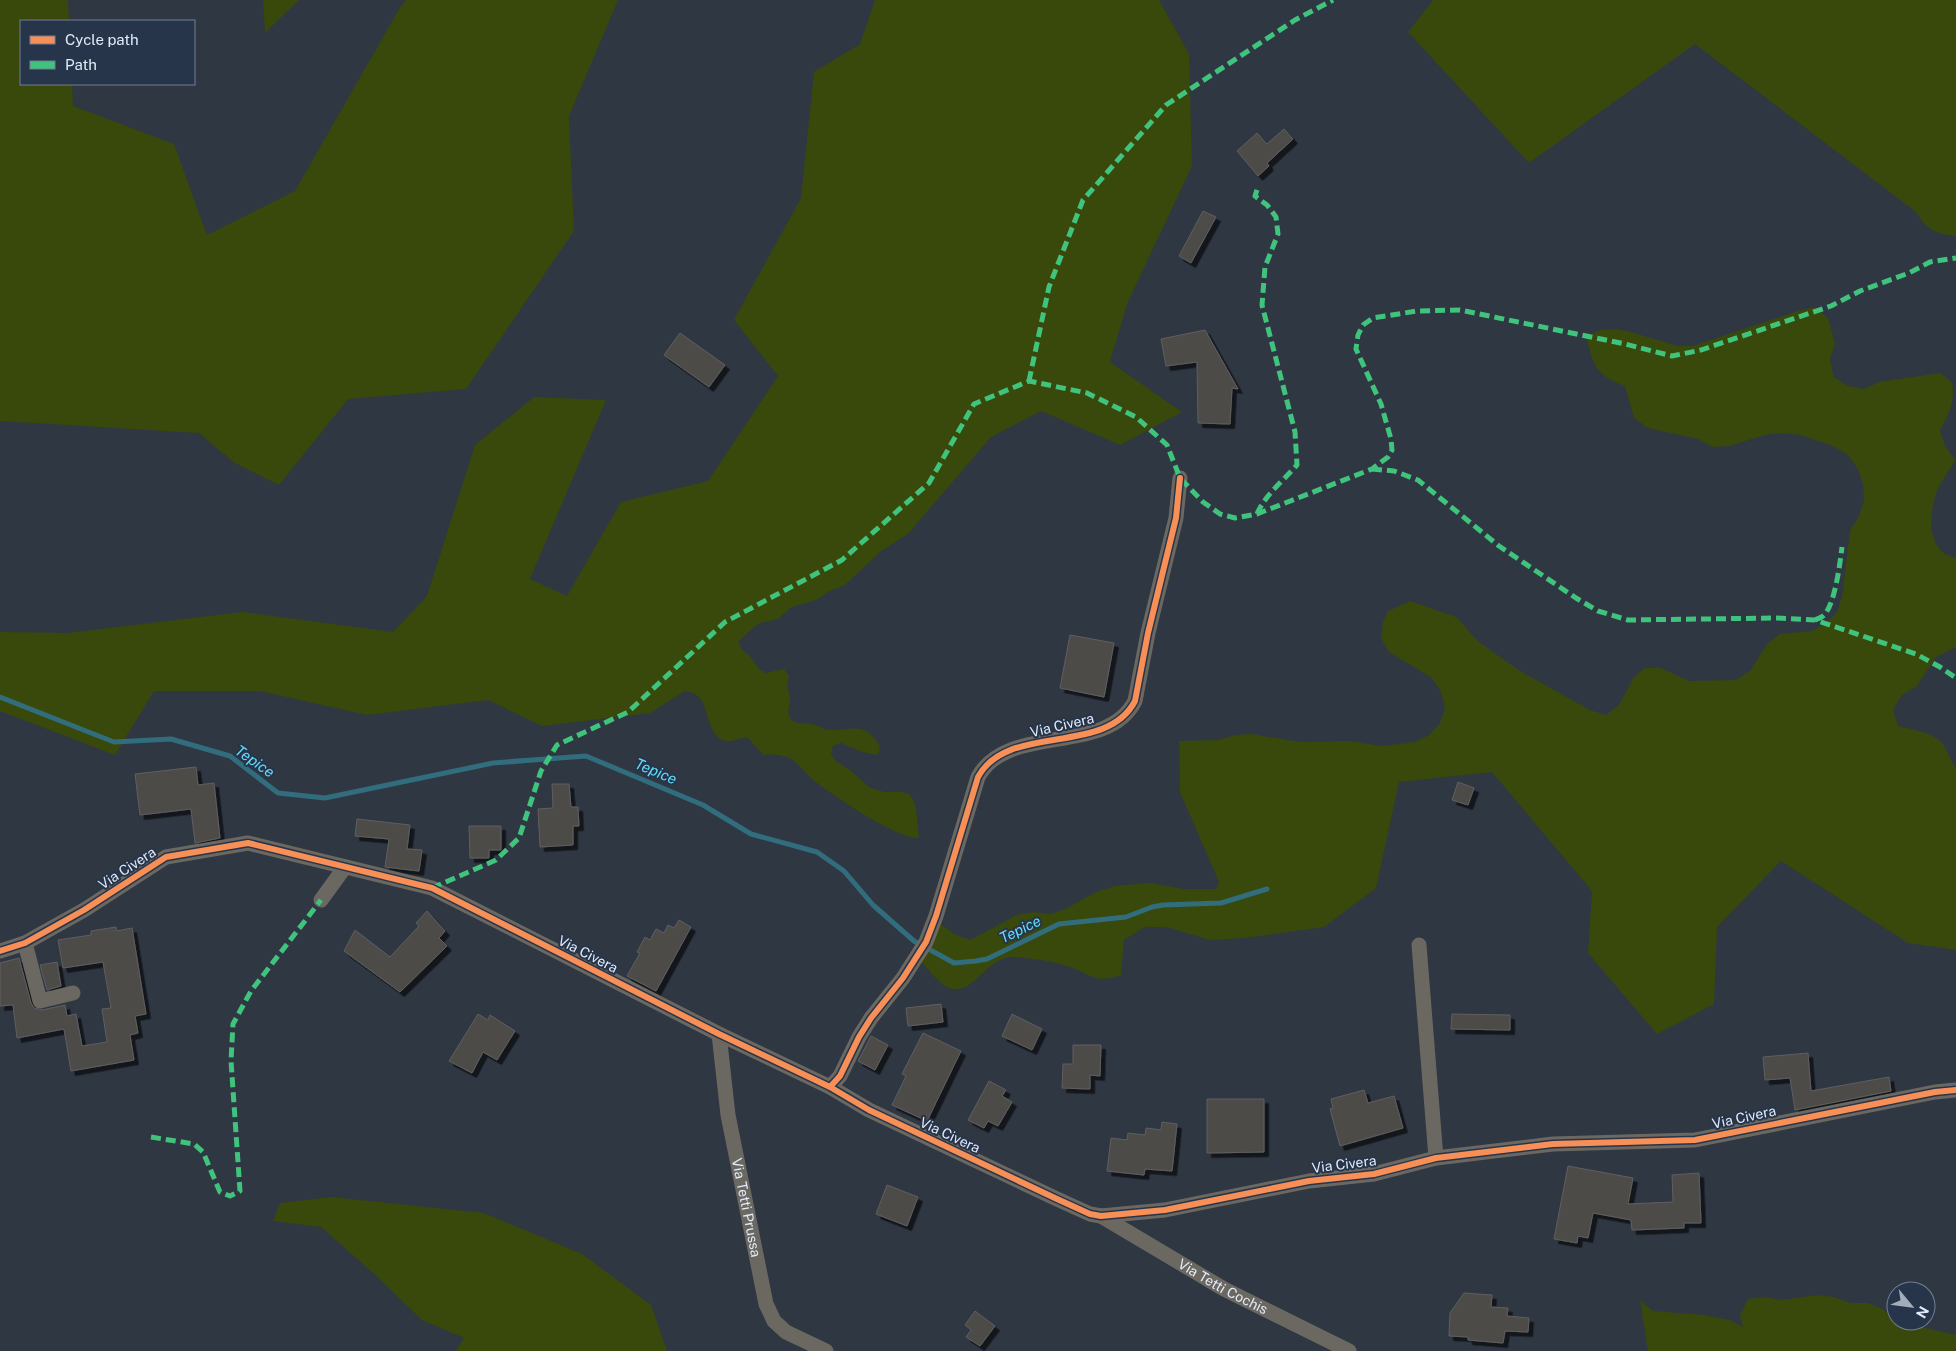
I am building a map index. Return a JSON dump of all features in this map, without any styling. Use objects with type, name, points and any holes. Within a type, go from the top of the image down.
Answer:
[{"type":"street","name":"Via Civera","points":[[830,1087],[840,1076],[859,1037],[871,1018],[903,978],[924,945],[936,916],[978,777],[982,770],[1005,752],[1097,731],[1121,719],[1130,710],[1135,701],[1148,632],[1176,518],[1180,478]]},
{"type":"street","name":"Via Civera","points":[[0,951],[25,943],[84,910],[166,857],[248,843],[432,888],[719,1034],[830,1087],[869,1110],[1057,1199],[1090,1214],[1101,1216],[1165,1210],[1309,1181],[1374,1174],[1436,1158],[1553,1144],[1695,1140],[1935,1092],[1956,1090]]},
{"type":"street","points":[[321,900],[345,867]]},
{"type":"street","points":[[25,943],[40,1001],[73,993]]},
{"type":"street","points":[[1419,945],[1436,1158]]},
{"type":"street","name":"Via Tetti Prussa","points":[[719,1034],[728,1115],[766,1304],[774,1321],[786,1332],[826,1351]]},
{"type":"street","name":"Via Tetti Cochis","points":[[1101,1216],[1224,1289],[1349,1351]]},
{"type":"green space","points":[[0,0],[68,0],[69,20],[20,20],[20,85],[72,85],[73,106],[174,144],[207,235],[295,191],[406,0],[618,0],[569,116],[574,231],[466,389],[348,399],[279,485],[235,463],[199,433],[0,421]]},
{"type":"green space","points":[[263,0],[299,0],[265,33]]},
{"type":"green space","points":[[875,0],[1159,0],[1189,54],[1192,166],[1127,304],[1110,362],[1182,412],[1120,445],[1041,411],[991,437],[908,534],[881,551],[845,585],[830,591],[816,600],[792,607],[779,618],[755,626],[738,642],[742,650],[749,655],[759,669],[766,673],[784,669],[789,676],[790,701],[788,713],[794,722],[813,724],[827,730],[863,730],[874,738],[880,746],[878,755],[862,752],[841,743],[833,746],[831,754],[836,761],[850,770],[869,787],[884,792],[909,794],[914,801],[916,809],[919,838],[895,831],[864,815],[812,779],[791,759],[772,754],[764,755],[747,737],[732,741],[718,737],[710,725],[703,702],[699,697],[685,691],[650,713],[542,726],[488,700],[367,715],[260,691],[154,691],[115,755],[0,711],[0,632],[68,633],[242,612],[393,632],[427,596],[475,445],[534,397],[606,400],[530,579],[567,596],[621,502],[708,481],[778,376],[734,320],[801,198],[814,72],[860,44]]},
{"type":"green space","points":[[1433,0],[1956,0],[1956,236],[1932,230],[1916,212],[1695,44],[1529,163],[1408,32]]},
{"type":"green space","points":[[1815,307],[1828,318],[1835,343],[1830,360],[1834,377],[1848,386],[1864,389],[1879,382],[1940,373],[1952,383],[1953,395],[1950,408],[1940,430],[1945,446],[1955,460],[1937,491],[1931,524],[1932,533],[1939,548],[1946,555],[1956,558],[1956,647],[1936,657],[1917,686],[1901,696],[1893,710],[1898,726],[1938,739],[1956,768],[1956,950],[1908,943],[1781,861],[1717,927],[1714,1004],[1657,1034],[1588,953],[1592,891],[1492,772],[1399,782],[1376,888],[1324,927],[1245,938],[1210,940],[1166,927],[1145,927],[1124,940],[1121,975],[1104,979],[1092,977],[1067,966],[1014,957],[1004,958],[971,983],[963,988],[955,989],[942,984],[921,962],[941,924],[954,934],[970,940],[1017,915],[1033,912],[1051,914],[1067,908],[1098,891],[1115,886],[1151,883],[1184,889],[1216,889],[1219,882],[1180,792],[1179,741],[1219,740],[1235,735],[1251,734],[1300,742],[1349,741],[1382,746],[1415,742],[1429,735],[1440,723],[1445,708],[1441,692],[1432,678],[1389,652],[1381,638],[1383,622],[1388,611],[1410,601],[1456,617],[1479,642],[1520,671],[1590,710],[1606,715],[1619,705],[1634,677],[1645,668],[1661,668],[1689,681],[1736,680],[1750,671],[1767,644],[1780,634],[1812,631],[1826,623],[1837,612],[1842,597],[1850,531],[1859,516],[1864,500],[1863,484],[1858,469],[1848,455],[1833,446],[1800,435],[1783,433],[1764,435],[1730,446],[1713,447],[1698,439],[1648,428],[1634,418],[1625,386],[1607,378],[1597,368],[1586,337],[1600,330],[1615,329],[1678,346],[1693,346]]},
{"type":"green space","points":[[331,1197],[484,1213],[582,1254],[651,1305],[667,1351],[456,1351],[464,1338],[422,1320],[321,1227],[273,1221],[280,1203]]},
{"type":"green space","points":[[1817,1295],[1834,1297],[1850,1303],[1868,1303],[1886,1312],[1886,1331],[1936,1330],[1956,1335],[1956,1351],[1648,1351],[1640,1300],[1653,1311],[1704,1315],[1730,1320],[1743,1327],[1740,1315],[1748,1299],[1765,1297],[1782,1300]]},
{"type":"building","points":[[1284,129],[1293,139],[1267,163],[1269,166],[1258,176],[1237,151],[1257,133],[1267,144]]},
{"type":"building","points":[[1203,211],[1216,217],[1191,263],[1179,256]]},
{"type":"building","points":[[1205,330],[1238,389],[1232,388],[1230,424],[1198,423],[1197,362],[1166,366],[1161,339]]},
{"type":"building","points":[[680,333],[725,365],[709,387],[664,355]]},
{"type":"building","points":[[1070,635],[1114,643],[1104,697],[1060,688]]},
{"type":"building","points":[[196,767],[198,785],[214,783],[220,838],[195,843],[191,809],[140,815],[135,774]]},
{"type":"building","points":[[1458,782],[1474,788],[1468,805],[1452,800]]},
{"type":"building","points":[[552,784],[569,784],[571,807],[578,807],[579,826],[573,826],[573,845],[540,847],[538,809],[553,808]]},
{"type":"building","points":[[357,819],[410,825],[407,849],[422,850],[419,871],[385,867],[389,839],[355,836]]},
{"type":"building","points":[[469,826],[501,826],[501,850],[489,850],[489,858],[470,858]]},
{"type":"building","points":[[427,911],[445,931],[439,938],[447,946],[400,992],[344,951],[355,930],[390,957],[419,926],[416,923]]},
{"type":"building","points":[[679,920],[691,927],[656,991],[627,976],[640,953],[637,952],[645,937],[650,940],[656,929],[664,933],[668,925],[674,928]]},
{"type":"building","points":[[116,927],[117,931],[132,928],[146,1014],[135,1016],[138,1033],[130,1035],[134,1060],[71,1071],[64,1029],[17,1038],[13,1005],[0,1006],[0,963],[19,958],[34,1008],[42,1010],[65,1005],[67,1016],[76,1014],[82,1046],[107,1042],[102,1009],[111,1008],[103,962],[63,968],[58,940],[91,935],[91,931]]},
{"type":"building","points":[[57,962],[61,986],[47,990],[40,965]]},
{"type":"building","points":[[941,1004],[943,1022],[908,1026],[906,1008]]},
{"type":"building","points":[[478,1014],[488,1020],[490,1015],[515,1031],[497,1060],[483,1052],[472,1073],[449,1061]]},
{"type":"building","points":[[1012,1014],[1042,1029],[1032,1050],[1002,1036]]},
{"type":"building","points":[[1452,1014],[1510,1015],[1510,1030],[1451,1029]]},
{"type":"building","points":[[923,1033],[961,1051],[927,1121],[892,1105],[906,1076],[902,1074]]},
{"type":"building","points":[[871,1036],[888,1045],[875,1070],[858,1061]]},
{"type":"building","points":[[1073,1045],[1101,1045],[1100,1076],[1090,1075],[1090,1089],[1062,1088],[1063,1064],[1073,1064]]},
{"type":"building","points":[[1808,1053],[1811,1091],[1889,1077],[1891,1091],[1795,1110],[1790,1078],[1765,1080],[1763,1057]]},
{"type":"building","points":[[989,1081],[1006,1090],[1002,1096],[1012,1102],[998,1126],[988,1121],[984,1128],[968,1120]]},
{"type":"building","points":[[1364,1090],[1368,1103],[1394,1096],[1403,1128],[1340,1146],[1330,1109],[1333,1108],[1331,1099]]},
{"type":"building","points":[[1207,1099],[1264,1099],[1264,1152],[1207,1153]]},
{"type":"building","points":[[1162,1122],[1177,1124],[1172,1171],[1145,1169],[1144,1175],[1107,1171],[1111,1138],[1127,1140],[1128,1133],[1145,1135],[1146,1128],[1161,1130]]},
{"type":"building","points":[[1568,1166],[1633,1178],[1628,1204],[1673,1202],[1672,1175],[1699,1173],[1701,1223],[1684,1223],[1684,1228],[1632,1230],[1631,1220],[1593,1213],[1588,1238],[1578,1236],[1577,1243],[1554,1239]]},
{"type":"building","points":[[887,1185],[918,1197],[907,1226],[876,1214]]},
{"type":"building","points":[[1464,1293],[1492,1295],[1491,1307],[1508,1308],[1507,1316],[1529,1318],[1528,1332],[1505,1331],[1503,1343],[1468,1340],[1468,1337],[1449,1336],[1450,1313]]},
{"type":"building","points":[[975,1311],[995,1326],[980,1346],[966,1337],[971,1330],[965,1325]]},
{"type":"waterway","name":"Tepice","points":[[0,697],[114,742],[171,739],[230,756],[278,793],[325,798],[493,763],[586,756],[703,805],[751,834],[817,852],[844,871],[873,905],[914,941],[954,963],[987,959],[1059,924],[1126,917],[1163,905],[1221,903],[1267,889]]},
{"type":"marked path","points":[[1029,381],[1049,287],[1083,200],[1166,105],[1295,20],[1333,0]]},
{"type":"marked path","points":[[1257,514],[1269,494],[1297,465],[1295,432],[1262,305],[1265,267],[1278,234],[1276,217],[1267,205],[1255,196],[1258,187]]},
{"type":"marked path","points":[[432,888],[496,860],[519,838],[541,771],[557,745],[628,712],[725,622],[842,560],[929,483],[974,404],[1029,381],[1087,393],[1136,417],[1167,445],[1180,478],[1203,502],[1220,514],[1235,518],[1257,514],[1372,469],[1388,457],[1392,450],[1391,439],[1381,404],[1356,349],[1358,335],[1363,325],[1373,318],[1417,311],[1460,310],[1625,344],[1672,356],[1701,350],[1831,306],[1860,291],[1909,273],[1930,262],[1956,258]]},
{"type":"marked path","points":[[1372,469],[1394,471],[1418,480],[1499,546],[1598,611],[1628,620],[1777,618],[1815,620],[1916,654],[1956,678]]},
{"type":"marked path","points":[[1815,620],[1824,615],[1832,601],[1842,547]]},
{"type":"marked path","points":[[151,1137],[194,1144],[203,1152],[220,1192],[230,1196],[240,1191],[231,1061],[233,1024],[251,991],[321,900]]},
{"type":"cycle path","points":[[830,1087],[840,1076],[859,1037],[871,1018],[903,978],[926,942],[936,916],[978,777],[992,760],[1011,750],[1102,729],[1121,718],[1135,701],[1148,633],[1176,518],[1180,478]]},
{"type":"cycle path","points":[[0,951],[25,943],[84,910],[166,857],[248,843],[432,888],[719,1034],[830,1087],[869,1110],[1057,1199],[1090,1214],[1101,1216],[1165,1210],[1309,1181],[1374,1174],[1436,1158],[1553,1144],[1695,1140],[1935,1092],[1956,1090]]}]
